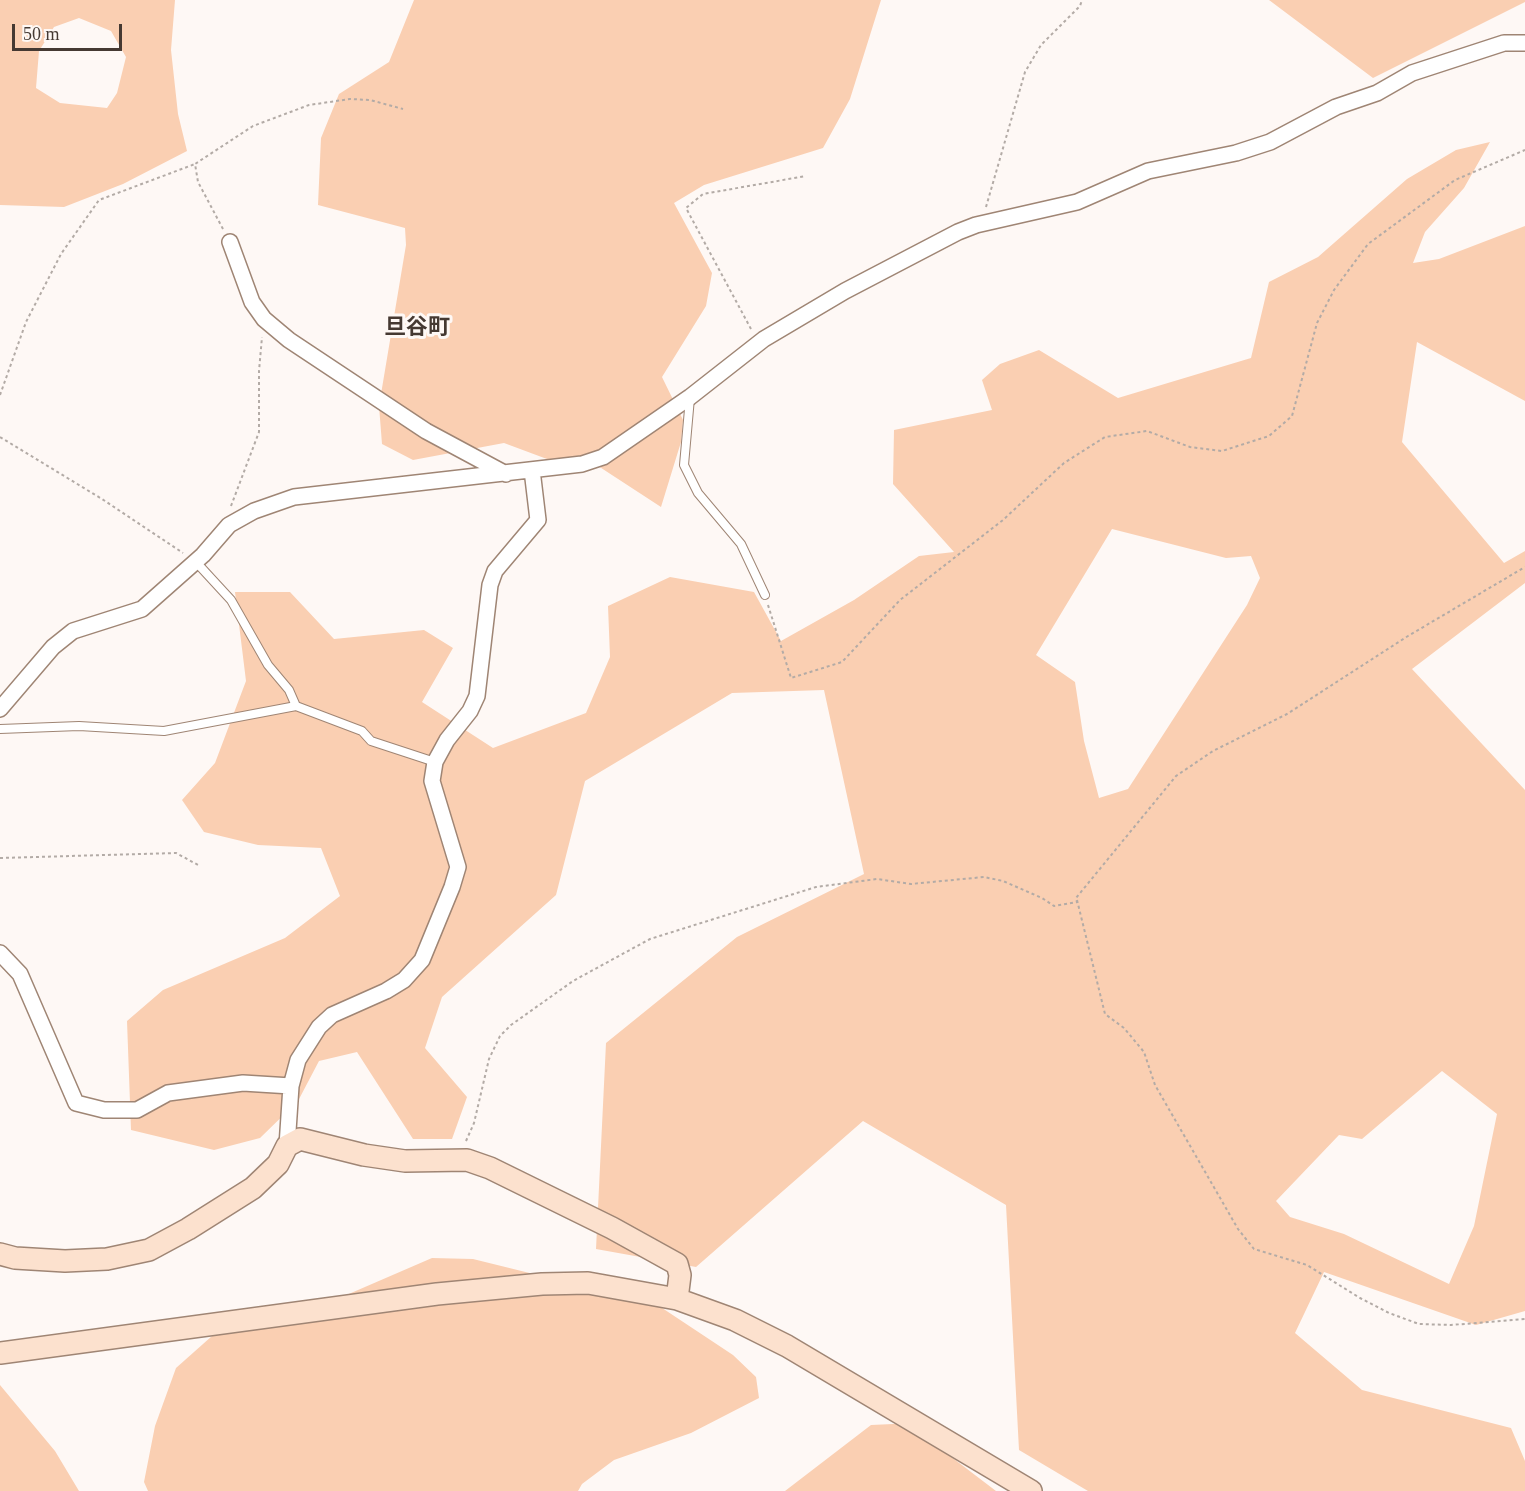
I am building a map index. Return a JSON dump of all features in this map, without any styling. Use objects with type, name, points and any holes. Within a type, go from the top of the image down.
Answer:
[{"type":"street","points":[[0,709],[53,647],[73,631],[142,609],[196,562],[225,530],[254,511],[294,497],[506,474],[582,464],[603,457],[690,397],[759,344],[845,291],[958,232],[981,224],[1077,202],[1148,171],[1236,153],[1270,142],[1336,107],[1377,93],[1412,73],[1504,43],[1525,43]]},
{"type":"street","points":[[230,242],[252,302],[264,319],[290,340],[426,431],[506,474]]},
{"type":"street","points":[[0,1254],[15,1258],[65,1261],[107,1259],[149,1250],[189,1229],[253,1188],[278,1164],[287,1146],[291,1086],[298,1060],[319,1026],[332,1015],[386,991],[404,980],[422,960],[458,867],[432,781],[435,762],[447,740],[470,711],[477,696],[490,585],[495,571],[538,520],[532,470]]},
{"type":"street","points":[[0,953],[20,974],[76,1103],[104,1110],[137,1110],[168,1093],[243,1083],[291,1086]]},
{"type":"street","points":[[287,1146],[300,1139],[364,1155],[405,1161],[458,1160],[490,1168],[677,1264],[680,1275],[676,1299]]},
{"type":"street","points":[[0,1353],[437,1294],[542,1284],[588,1283],[676,1299],[735,1320],[788,1346],[1031,1491]]},
{"type":"lane","points":[[690,397],[684,465],[698,493],[741,544],[765,595]]},
{"type":"lane","points":[[196,562],[231,600],[268,665],[289,690],[296,706]]},
{"type":"lane","points":[[0,729],[79,726],[164,731],[296,706],[362,731],[371,741],[435,762]]},
{"type":"path","points":[[981,224],[1025,72],[1041,45],[1080,6],[1082,0]]},
{"type":"path","points":[[0,395],[26,322],[61,254],[99,200],[195,164],[253,126],[309,105],[350,99],[370,100],[403,109]]},
{"type":"path","points":[[765,595],[790,678],[842,662],[900,600],[1003,520],[1064,463],[1105,437],[1147,431],[1190,447],[1222,451],[1269,436],[1292,416],[1317,323],[1334,290],[1368,244],[1455,180],[1525,150]]},
{"type":"path","points":[[195,164],[198,182],[230,242]]},
{"type":"path","points":[[759,344],[686,208],[703,194],[806,176]]},
{"type":"path","points":[[225,530],[227,518],[259,432],[259,371],[264,319]]},
{"type":"path","points":[[0,437],[102,499],[196,562]]},
{"type":"path","points":[[1525,567],[1408,636],[1287,714],[1213,752],[1176,776],[1076,898],[1105,1014],[1124,1028],[1144,1052],[1155,1085],[1238,1229],[1254,1249],[1307,1265],[1360,1298],[1389,1313],[1419,1324],[1451,1325],[1525,1319]]},
{"type":"path","points":[[0,858],[176,853],[200,866]]},
{"type":"path","points":[[458,1160],[474,1123],[489,1059],[506,1031],[573,981],[651,939],[816,887],[877,879],[911,884],[984,877],[1003,881],[1054,906],[1077,902]]},
{"type":"shaded area","points":[[0,0],[175,0],[171,50],[178,114],[187,151],[123,184],[64,207],[0,205]],"holes":[[[79,18],[111,31],[126,57],[117,93],[107,108],[60,103],[36,88],[39,51],[54,27]]]},
{"type":"shaded area","points":[[414,0],[881,0],[850,99],[823,148],[704,185],[674,203],[712,273],[706,306],[662,377],[683,420],[681,442],[661,507],[592,462],[555,462],[504,443],[413,460],[382,444],[379,406],[406,245],[405,228],[318,205],[321,138],[339,94],[389,62]]},
{"type":"shaded area","points":[[1269,0],[1525,0],[1525,2],[1373,78]]},
{"type":"shaded area","points":[[1490,142],[1464,188],[1425,232],[1413,263],[1439,259],[1525,226],[1525,401],[1417,342],[1402,442],[1504,563],[1525,551],[1525,583],[1412,669],[1525,790],[1525,1311],[1476,1325],[1324,1272],[1295,1333],[1362,1390],[1511,1428],[1525,1461],[1525,1491],[1088,1491],[1019,1450],[1006,1205],[863,1121],[696,1267],[596,1249],[606,1043],[737,937],[864,874],[824,690],[732,693],[585,781],[556,895],[442,997],[425,1048],[467,1097],[452,1139],[413,1139],[357,1052],[319,1061],[298,1101],[260,1138],[214,1150],[131,1130],[127,1021],[163,990],[285,938],[340,896],[321,848],[258,845],[204,832],[182,800],[215,763],[246,681],[235,592],[290,592],[334,639],[424,630],[453,648],[422,702],[493,748],[586,713],[610,657],[608,606],[670,577],[754,592],[781,641],[854,600],[919,556],[954,552],[893,484],[894,430],[992,410],[982,380],[1000,364],[1039,350],[1118,398],[1251,358],[1269,282],[1318,257],[1407,179],[1456,150]],"holes":[[[1112,529],[1226,558],[1251,556],[1260,578],[1247,605],[1128,789],[1099,798],[1084,741],[1075,682],[1036,655]],[[1442,1071],[1497,1114],[1474,1226],[1449,1284],[1344,1234],[1290,1217],[1276,1201],[1339,1135],[1362,1139]]]},
{"type":"shaded area","points":[[432,1258],[473,1259],[578,1285],[641,1294],[733,1355],[756,1377],[759,1398],[691,1433],[614,1460],[582,1484],[578,1491],[148,1491],[144,1482],[155,1426],[176,1368],[221,1328],[321,1306]]},
{"type":"shaded area","points":[[0,1385],[55,1451],[79,1491],[0,1491]]},
{"type":"shaded area","points":[[915,1423],[950,1456],[996,1491],[785,1491],[871,1425]]},
{"type":"district","name":"旦谷町","points":[[417,326]]}]
